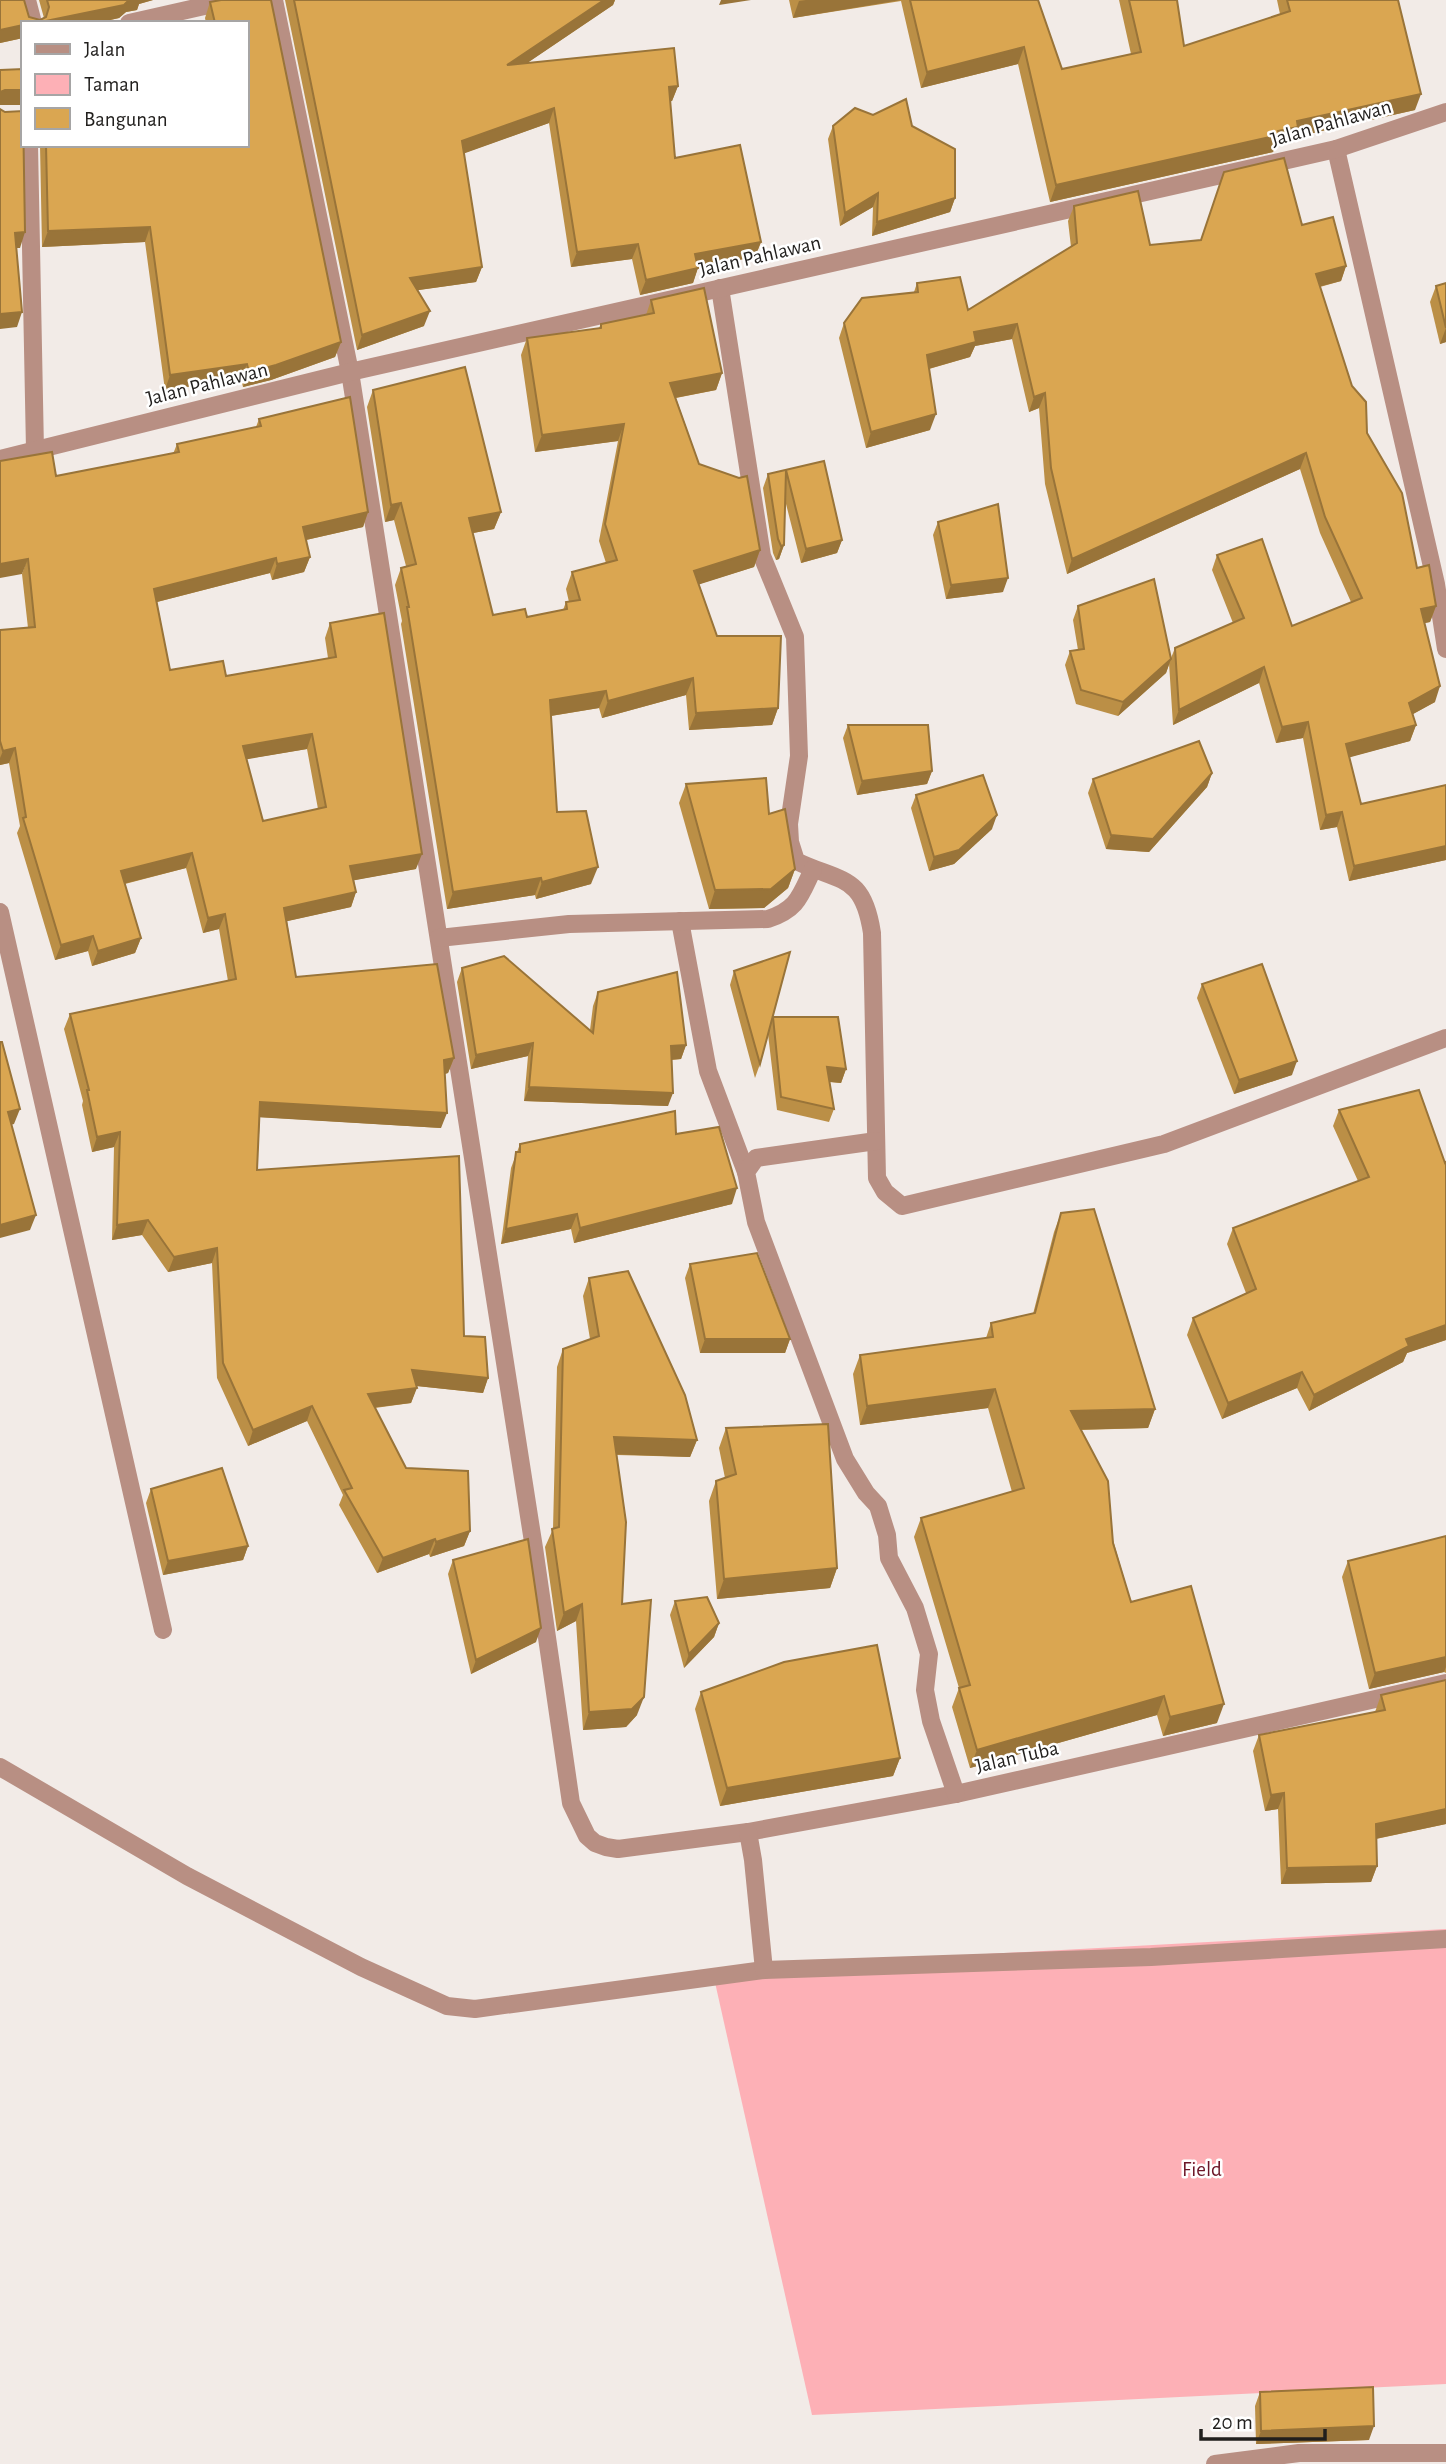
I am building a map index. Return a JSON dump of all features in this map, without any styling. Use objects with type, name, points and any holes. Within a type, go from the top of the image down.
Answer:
[{"type":"street","points":[[27,0],[32,21]]},
{"type":"street","points":[[138,21],[230,0]]},
{"type":"street","points":[[274,0],[350,372],[439,938],[569,924],[768,919],[785,913],[797,903],[813,869]]},
{"type":"street","name":"Jalan Pahlawan","points":[[0,459],[350,372],[1336,149],[1446,112]]},
{"type":"street","points":[[29,147],[35,450]]},
{"type":"street","points":[[1336,149],[1436,584],[1446,649]]},
{"type":"street","points":[[719,288],[762,556],[795,637],[799,756],[789,824],[790,842],[796,861],[851,883],[868,912],[872,933],[877,1178],[880,1185],[902,1206],[1164,1144],[1446,1038]]},
{"type":"street","points":[[0,912],[9,994],[163,1630]]},
{"type":"street","points":[[680,920],[708,1071],[746,1172],[755,1222],[845,1459],[866,1493],[878,1506],[887,1535],[889,1558],[915,1608],[929,1654],[925,1690],[931,1721],[956,1794]]},
{"type":"street","name":"Jalan Tuba","points":[[439,938],[571,1803],[587,1836],[595,1843],[618,1849],[748,1832],[956,1794],[1446,1683]]},
{"type":"street","points":[[746,1172],[756,1158],[876,1141]]},
{"type":"street","points":[[0,1767],[187,1876],[361,1967],[447,2006],[475,2009],[764,1963],[1151,1957],[1446,1940]]},
{"type":"street","points":[[748,1832],[754,1860],[764,1963]]},
{"type":"street","points":[[1214,2464],[1299,2453],[1446,2453]]},
{"type":"green space","name":"Field","points":[[1446,1929],[1446,2384],[812,2415],[712,1969]]},
{"type":"building","points":[[0,0],[24,0],[29,17],[40,20],[46,17],[49,7],[47,0],[129,0],[124,5],[46,21],[21,21],[21,25],[0,30]]},
{"type":"building","points":[[271,0],[341,342],[249,372],[247,364],[170,375],[150,227],[48,231],[46,147],[248,147],[248,21],[215,21],[210,2]]},
{"type":"building","points":[[294,0],[604,0],[507,65],[674,48],[678,86],[669,87],[675,158],[740,145],[761,242],[695,254],[698,268],[646,280],[638,244],[577,252],[554,108],[462,141],[482,267],[410,278],[430,311],[362,335]]},
{"type":"building","points":[[910,0],[1038,0],[1062,69],[1141,52],[1129,0],[1177,0],[1184,46],[1290,11],[1287,0],[1398,0],[1421,94],[1297,121],[1298,127],[1278,131],[1279,135],[1056,185],[1024,47],[927,72]]},
{"type":"building","points":[[21,69],[21,90],[0,92],[0,70]]},
{"type":"building","points":[[906,99],[912,126],[955,149],[955,198],[877,222],[878,193],[845,213],[833,126],[855,108],[873,115]]},
{"type":"building","points":[[0,109],[5,112],[21,111],[25,232],[15,233],[22,312],[0,314]]},
{"type":"building","points":[[1284,158],[1302,225],[1333,217],[1346,266],[1316,274],[1352,386],[1366,402],[1367,433],[1402,493],[1417,568],[1429,565],[1436,606],[1421,609],[1440,686],[1409,703],[1416,725],[1346,744],[1361,804],[1446,785],[1446,846],[1354,866],[1342,812],[1326,815],[1308,722],[1282,727],[1264,667],[1179,710],[1175,648],[1244,618],[1217,555],[1262,539],[1292,626],[1362,598],[1325,517],[1306,453],[1072,559],[1051,468],[1045,393],[1034,397],[1017,324],[974,332],[976,342],[927,355],[936,414],[871,432],[844,323],[862,298],[918,292],[917,283],[960,277],[968,310],[1077,243],[1074,206],[1138,191],[1150,245],[1201,240],[1224,172]]},
{"type":"building","points":[[1446,283],[1446,328],[1436,286]]},
{"type":"building","points":[[704,288],[722,373],[670,383],[699,464],[739,478],[747,476],[760,550],[694,571],[717,636],[781,636],[778,708],[696,713],[693,678],[608,701],[606,691],[550,700],[557,812],[586,811],[598,867],[542,882],[541,878],[453,892],[401,568],[416,564],[401,503],[391,505],[373,390],[465,367],[501,512],[469,518],[493,615],[525,609],[527,617],[567,609],[566,602],[580,600],[572,572],[617,560],[605,524],[624,424],[542,435],[527,338],[601,328],[601,324],[654,313],[651,300]]},
{"type":"building","points":[[350,397],[368,512],[303,527],[310,557],[277,564],[276,558],[154,589],[170,670],[223,661],[226,676],[336,657],[330,623],[384,613],[422,854],[350,866],[356,892],[284,908],[296,977],[437,964],[454,1058],[444,1060],[447,1113],[260,1102],[257,1170],[459,1156],[464,1336],[485,1337],[488,1378],[412,1370],[417,1388],[368,1394],[406,1468],[468,1471],[470,1531],[436,1542],[435,1539],[383,1558],[344,1490],[352,1488],[312,1406],[253,1430],[223,1363],[217,1248],[174,1257],[148,1220],[117,1225],[120,1132],[97,1137],[89,1090],[70,1014],[236,979],[225,914],[208,918],[192,853],[121,871],[141,938],[98,951],[93,936],[61,945],[23,818],[26,817],[15,748],[3,751],[0,741],[0,630],[35,627],[28,559],[0,564],[0,461],[52,452],[56,476],[179,452],[177,444],[261,426],[259,419]],"holes":[[[312,734],[326,807],[263,821],[243,746]]]},
{"type":"building","points":[[824,461],[842,540],[806,549],[786,470],[784,545],[781,546],[768,474]]},
{"type":"building","points":[[998,504],[1008,578],[951,585],[938,522]]},
{"type":"building","points":[[1154,579],[1171,659],[1123,702],[1081,690],[1070,651],[1084,649],[1078,606]]},
{"type":"building","points":[[848,725],[928,725],[932,771],[862,781]]},
{"type":"building","points":[[1199,741],[1212,773],[1153,839],[1111,835],[1093,779]]},
{"type":"building","points":[[983,775],[997,815],[959,850],[934,857],[916,795]]},
{"type":"building","points":[[766,778],[769,814],[785,809],[795,869],[771,889],[715,890],[686,784]]},
{"type":"building","points":[[790,952],[760,1064],[734,971]]},
{"type":"building","points":[[504,956],[593,1033],[598,992],[677,972],[686,1045],[671,1046],[673,1093],[529,1087],[533,1043],[476,1055],[462,968]]},
{"type":"building","points":[[1262,964],[1297,1061],[1239,1080],[1202,984]]},
{"type":"building","points":[[773,1017],[838,1017],[846,1069],[827,1067],[834,1109],[781,1097]]},
{"type":"building","points":[[0,1042],[20,1109],[8,1112],[36,1215],[0,1225]]},
{"type":"building","points":[[1419,1090],[1446,1162],[1446,1325],[1406,1339],[1409,1346],[1314,1395],[1302,1372],[1228,1403],[1193,1318],[1256,1289],[1233,1228],[1369,1177],[1339,1110]]},
{"type":"building","points":[[675,1111],[676,1134],[719,1127],[737,1188],[580,1228],[577,1214],[506,1229],[516,1152],[520,1152],[520,1144]]},
{"type":"building","points":[[1094,1209],[1155,1409],[1071,1411],[1108,1481],[1113,1543],[1131,1602],[1191,1586],[1224,1704],[1170,1717],[1164,1696],[977,1750],[959,1688],[970,1685],[921,1518],[1024,1488],[995,1389],[867,1406],[860,1355],[993,1337],[991,1323],[1035,1313],[1061,1213]]},
{"type":"building","points":[[757,1253],[790,1339],[705,1339],[690,1264]]},
{"type":"building","points":[[628,1271],[685,1395],[697,1440],[614,1437],[626,1522],[622,1604],[651,1600],[644,1697],[632,1709],[589,1712],[582,1604],[564,1613],[552,1529],[559,1527],[563,1349],[599,1336],[589,1278]]},
{"type":"building","points":[[828,1424],[837,1568],[724,1579],[716,1481],[736,1474],[726,1428]]},
{"type":"building","points":[[222,1468],[248,1546],[168,1561],[151,1489]]},
{"type":"building","points":[[1446,1536],[1446,1657],[1375,1673],[1348,1561]]},
{"type":"building","points":[[528,1539],[541,1628],[476,1660],[453,1560]]},
{"type":"building","points":[[707,1597],[719,1623],[689,1654],[675,1601]]},
{"type":"building","points":[[877,1645],[900,1758],[727,1788],[701,1692],[784,1662]]},
{"type":"building","points":[[1446,1680],[1446,1809],[1376,1824],[1377,1866],[1287,1868],[1284,1793],[1271,1795],[1259,1735],[1385,1710],[1381,1695]]},
{"type":"building","points":[[1373,2387],[1374,2426],[1261,2431],[1260,2392]]}]
